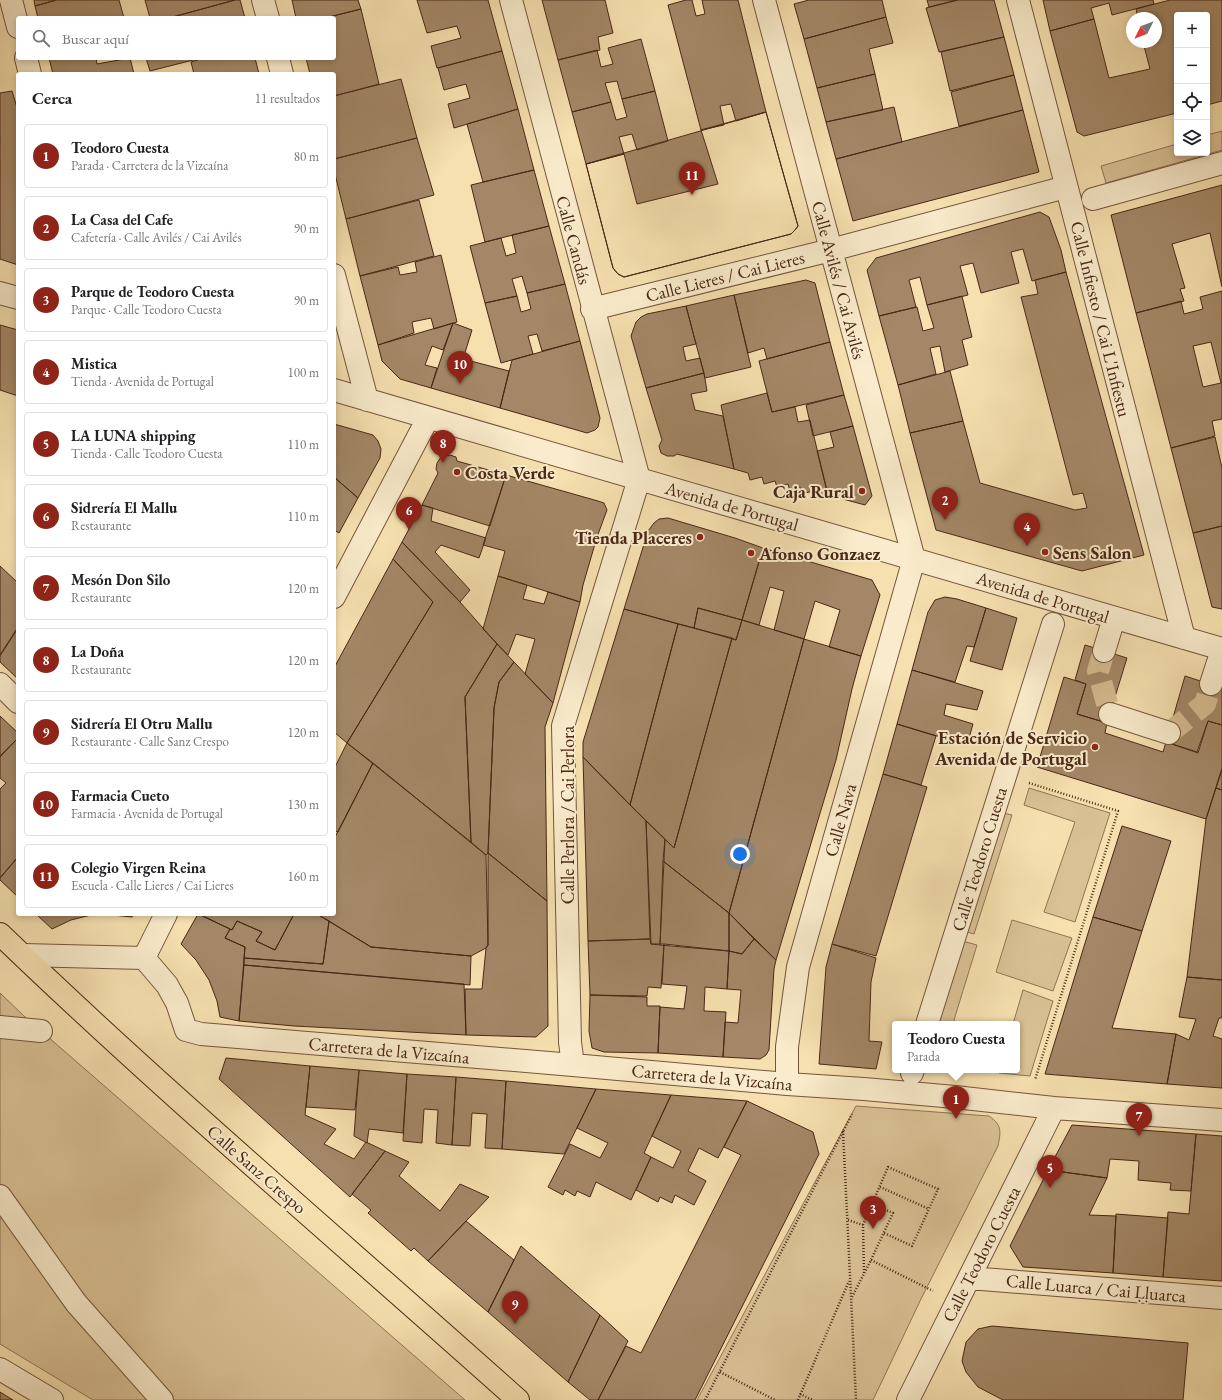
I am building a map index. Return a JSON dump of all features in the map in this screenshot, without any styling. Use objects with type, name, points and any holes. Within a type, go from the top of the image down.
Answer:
[{"type":"main road","name":"Calle Sanz Crespo","points":[[0,934],[92,1021],[212,1130],[518,1400]]},
{"type":"street","points":[[11,0],[16,19]]},
{"type":"street","points":[[263,0],[267,16]]},
{"type":"street","name":"Calle Candás","points":[[511,0],[592,309],[639,479]]},
{"type":"street","name":"Calle Avilés / Cai Avilés","points":[[764,0],[914,559]]},
{"type":"street","name":"Calle Infiesto / Cai L'Infiestu","points":[[1018,0],[1184,638]]},
{"type":"street","points":[[26,60],[30,72]]},
{"type":"street","points":[[278,60],[282,72]]},
{"type":"street","points":[[1093,199],[1222,163]]},
{"type":"street","name":"Calle Lieres / Cai Lieres","points":[[592,309],[831,250],[1066,187]]},
{"type":"street","points":[[336,283],[367,400]]},
{"type":"street","points":[[0,293],[16,297]]},
{"type":"street","name":"Avenida de Portugal","points":[[336,391],[1222,650]]},
{"type":"street","points":[[336,593],[428,418]]},
{"type":"street","name":"Calle Perlora / Cai Perlora","points":[[573,1065],[570,1042],[563,726],[639,479]]},
{"type":"street","name":"Calle Nava","points":[[787,1084],[787,1047],[798,966],[914,559]]},
{"type":"street","points":[[1104,651],[1114,618]]},
{"type":"street","name":"Calle Teodoro Cuesta","points":[[928,1021],[1053,624]]},
{"type":"street","points":[[1211,684],[1222,650]]},
{"type":"street","points":[[0,684],[16,700]]},
{"type":"street","points":[[1110,714],[1169,733]]},
{"type":"street","points":[[23,955],[144,958],[165,916]]},
{"type":"street","name":"Carretera de la Vizcaína","points":[[144,958],[167,985],[177,1003],[186,1030],[201,1034],[787,1084],[864,1089],[1054,1108],[1222,1120]]},
{"type":"street","points":[[0,1027],[41,1031]]},
{"type":"street","name":"Calle Teodoro Cuesta","points":[[908,1400],[1054,1108]]},
{"type":"street","points":[[0,1196],[76,1303],[162,1400]]},
{"type":"street","name":"Calle Luarca / Cai Ḷḷuarca","points":[[969,1278],[1222,1298]]},
{"type":"street","points":[[0,1369],[52,1400]]},
{"type":"path","points":[[1005,776],[1118,812],[1034,1084]]},
{"type":"path","points":[[705,1400],[856,1106],[866,1105],[864,1089]]},
{"type":"path","points":[[843,1130],[856,1400]]},
{"type":"path","points":[[864,1273],[863,1225],[888,1167],[938,1189],[912,1246],[884,1233]]},
{"type":"path","points":[[880,1186],[929,1209]]},
{"type":"path","points":[[851,1298],[893,1213],[873,1204]]},
{"type":"path","points":[[848,1220],[863,1225]]},
{"type":"path","points":[[871,1260],[957,1303]]},
{"type":"path","points":[[798,1400],[850,1279]]},
{"type":"path","points":[[720,1372],[775,1400]]},
{"type":"path","points":[[800,1394],[813,1400]]},
{"type":"shaded area","points":[[1222,131],[1222,150],[1210,153],[1210,134]]},
{"type":"shaded area","points":[[1174,145],[1174,156],[1201,156],[1106,183],[1101,166]]},
{"type":"shaded area","points":[[1029,788],[1110,813],[1075,922],[1044,912],[1075,822],[1024,805]]},
{"type":"shaded area","points":[[990,810],[1012,815],[974,934],[953,928]]},
{"type":"shaded area","points":[[1012,920],[1072,938],[1053,991],[996,972]]},
{"type":"shaded area","points":[[951,938],[977,945],[955,1021],[925,1021]]},
{"type":"shaded area","points":[[1023,990],[1053,1001],[1030,1076],[999,1073],[1020,1073],[1020,1021],[1014,1021]]},
{"type":"shaded area","points":[[0,993],[24,1016],[465,1400],[93,1400],[0,1344]]},
{"type":"shaded area","points":[[856,1106],[989,1116],[996,1122],[1000,1129],[998,1146],[921,1299],[873,1400],[697,1400]]},
{"type":"building","points":[[34,0],[56,0],[35,6]]},
{"type":"building","points":[[57,0],[119,0],[123,16],[38,16],[35,6]]},
{"type":"building","points":[[145,0],[235,0],[176,16],[149,16]]},
{"type":"building","points":[[235,0],[240,0],[244,16],[176,16]]},
{"type":"building","points":[[292,0],[358,0],[361,9],[333,16],[296,16]]},
{"type":"building","points":[[417,0],[488,0],[502,51],[437,68],[431,46],[461,38],[457,26],[427,33]]},
{"type":"building","points":[[542,0],[605,0],[613,33],[598,37],[600,50],[558,60]]},
{"type":"building","points":[[686,0],[692,0],[696,16],[705,14],[702,0],[738,0],[766,112],[736,121],[731,104],[720,106],[724,125],[701,130],[668,5]]},
{"type":"building","points":[[809,0],[882,0],[886,17],[804,39],[794,4]]},
{"type":"building","points":[[927,0],[957,0],[929,7]]},
{"type":"building","points":[[958,0],[994,0],[1004,37],[939,52],[926,8]]},
{"type":"building","points":[[1043,0],[1153,0],[1154,4],[1112,15],[1109,3],[1091,8],[1094,19],[1050,31]]},
{"type":"building","points":[[1170,0],[1222,0],[1222,101],[1210,104],[1210,12],[1174,12],[1174,114],[1084,136],[1077,132],[1050,31],[1094,19],[1109,78],[1150,69],[1145,48],[1162,48],[1162,12],[1137,12],[1136,9]]},
{"type":"building","points":[[361,9],[379,84],[336,95],[336,72],[310,72],[306,60],[336,60],[336,16],[333,16]]},
{"type":"building","points":[[886,17],[893,43],[869,49],[875,74],[817,88],[804,39]]},
{"type":"building","points":[[1004,37],[1014,75],[950,91],[941,52]]},
{"type":"building","points":[[641,39],[655,91],[622,99],[617,81],[605,83],[611,102],[572,112],[558,60],[597,50],[601,67],[613,64],[608,48]]},
{"type":"building","points":[[502,51],[518,109],[454,128],[448,104],[470,98],[466,84],[444,90],[438,68]]},
{"type":"building","points":[[50,60],[96,60],[97,64],[119,60],[130,60],[134,72],[52,72]]},
{"type":"building","points":[[147,60],[193,60],[150,71]]},
{"type":"building","points":[[198,60],[256,60],[258,72],[194,72],[191,62]]},
{"type":"building","points":[[875,74],[883,110],[826,122],[817,88]]},
{"type":"building","points":[[1014,75],[1023,110],[959,126],[951,92]]},
{"type":"building","points":[[401,79],[417,138],[336,158],[336,95]]},
{"type":"building","points":[[12,91],[16,104],[16,264],[0,259],[0,93]]},
{"type":"building","points":[[655,91],[668,141],[637,150],[632,134],[619,137],[624,154],[586,164],[572,112],[611,102],[616,120],[627,117],[622,99]]},
{"type":"building","points":[[894,107],[902,142],[836,159],[826,122]]},
{"type":"building","points":[[518,109],[534,170],[483,182],[467,124]]},
{"type":"building","points":[[1023,110],[1039,172],[853,221],[836,159]]},
{"type":"building","points":[[766,112],[798,226],[795,230],[791,234],[624,277],[618,274],[613,268],[586,164]]},
{"type":"building","points":[[766,112],[798,226],[795,230],[791,234],[624,277],[618,274],[613,268],[586,164],[624,154],[637,204],[718,184],[701,130]]},
{"type":"building","points":[[417,138],[434,195],[346,219],[336,178],[336,158]]},
{"type":"building","points":[[534,170],[549,226],[485,242],[471,185]]},
{"type":"building","points":[[1222,185],[1222,287],[1210,233],[1172,244],[1185,288],[1180,289],[1184,301],[1136,313],[1111,215]]},
{"type":"building","points":[[419,200],[434,256],[360,276],[346,219]]},
{"type":"building","points":[[1040,212],[1049,217],[1061,250],[1066,272],[1032,281],[1023,249],[1011,252],[1019,283],[981,293],[973,263],[960,266],[968,295],[927,305],[920,277],[909,280],[916,307],[879,316],[867,270],[876,258]]},
{"type":"building","points":[[549,226],[565,284],[527,293],[522,276],[512,279],[517,296],[485,303],[470,246],[501,238],[506,256],[516,253],[512,235]]},
{"type":"building","points":[[441,255],[457,322],[434,329],[431,318],[412,322],[414,333],[378,345],[360,276],[398,267],[400,275],[417,272],[415,262]]},
{"type":"building","points":[[1066,272],[1144,555],[1082,571],[936,530],[910,433],[963,421],[980,483],[1075,510],[1087,508],[1083,493],[1073,495],[1021,297],[1038,294],[1035,280]]},
{"type":"building","points":[[806,280],[815,283],[830,342],[767,359],[764,348],[748,353],[734,295]]},
{"type":"building","points":[[565,284],[580,341],[542,351],[537,334],[528,336],[533,354],[501,363],[485,303],[517,296],[521,312],[531,309],[527,293]]},
{"type":"building","points":[[1222,291],[1222,419],[1212,421],[1215,436],[1171,448],[1136,313],[1181,301],[1184,314],[1203,309],[1200,297]],"holes":[[[1211,342],[1221,383],[1203,387],[1193,346]]]},
{"type":"building","points":[[734,295],[751,367],[705,378],[686,306]]},
{"type":"building","points":[[962,296],[972,337],[962,340],[968,365],[945,372],[940,346],[930,348],[936,374],[898,385],[879,316],[917,307],[923,331],[934,328],[927,305]]},
{"type":"building","points":[[686,306],[696,344],[683,347],[686,361],[700,358],[704,373],[646,388],[631,336],[636,322],[647,314]]},
{"type":"building","points":[[453,323],[472,330],[463,359],[509,371],[500,408],[431,388]]},
{"type":"building","points":[[453,323],[443,350],[432,346],[425,365],[437,368],[431,388],[400,379],[382,361],[378,345]]},
{"type":"building","points":[[0,325],[16,329],[16,395],[0,390]]},
{"type":"building","points":[[580,341],[600,418],[598,427],[595,430],[587,433],[500,408],[512,360]]},
{"type":"building","points":[[830,342],[844,395],[772,412],[759,361]]},
{"type":"building","points":[[950,371],[963,421],[910,433],[898,385]]},
{"type":"building","points":[[704,373],[707,391],[691,394],[695,410],[723,416],[734,469],[677,454],[674,456],[667,456],[661,453],[659,446],[662,440],[646,388]]},
{"type":"building","points":[[767,393],[772,412],[795,407],[798,422],[810,420],[828,495],[815,497],[813,491],[802,494],[800,487],[790,491],[788,484],[777,487],[775,481],[764,484],[762,477],[750,480],[748,473],[734,469],[721,405]]},
{"type":"building","points":[[844,395],[853,426],[813,436],[806,405]]},
{"type":"building","points":[[336,425],[373,435],[378,441],[381,449],[380,458],[358,498],[336,479]]},
{"type":"building","points":[[853,426],[872,496],[865,505],[828,495],[817,451],[834,447],[830,432]]},
{"type":"building","points":[[1215,437],[1222,468],[1222,526],[1193,533],[1171,448]]},
{"type":"building","points":[[450,455],[456,457],[457,461],[506,475],[490,526],[422,505],[438,473],[436,469],[437,463],[441,457]]},
{"type":"building","points":[[506,475],[604,503],[607,510],[597,537],[583,585],[580,602],[498,576],[505,551],[483,545]]},
{"type":"building","points":[[336,479],[358,498],[339,533],[336,531]]},
{"type":"building","points":[[422,505],[433,508],[431,521],[486,538],[479,558],[441,545],[435,552],[470,590],[460,602],[402,542]]},
{"type":"building","points":[[668,518],[763,548],[742,620],[698,608],[694,628],[624,609],[648,531],[659,519]]},
{"type":"building","points":[[1222,526],[1222,609],[1212,607],[1193,533]]},
{"type":"building","points":[[402,542],[460,602],[497,644],[465,697],[471,842],[347,743],[433,602],[393,559]]},
{"type":"building","points":[[763,548],[872,580],[880,595],[861,656],[829,647],[840,610],[815,601],[804,639],[774,630],[784,591],[770,587],[759,625],[742,620]]},
{"type":"building","points":[[393,559],[433,602],[347,743],[336,734],[336,664]]},
{"type":"building","points":[[0,566],[16,581],[16,630],[0,655]]},
{"type":"building","points":[[498,576],[527,585],[523,599],[544,604],[548,592],[580,602],[553,703],[525,674],[535,639],[516,634],[508,655],[483,629]]},
{"type":"building","points":[[945,597],[986,608],[974,647],[967,646],[955,682],[912,670],[928,612],[935,600]]},
{"type":"building","points":[[698,608],[742,620],[736,640],[694,628]]},
{"type":"building","points":[[986,608],[1017,618],[1002,670],[970,661]]},
{"type":"building","points":[[624,609],[678,624],[630,805],[583,757],[583,742]]},
{"type":"building","points":[[742,620],[804,639],[729,913],[663,861],[665,839],[674,848],[732,638],[736,640]]},
{"type":"building","points":[[678,624],[732,638],[674,848],[630,805]]},
{"type":"building","points":[[16,631],[16,677],[0,662],[0,656]]},
{"type":"building","points":[[804,639],[861,656],[836,760],[776,960],[729,913]]},
{"type":"building","points":[[497,644],[514,662],[499,682],[494,708],[488,853],[486,855],[471,842],[465,697]]},
{"type":"building","points":[[1085,645],[1127,658],[1107,723],[1077,714],[1086,684],[1075,680]]},
{"type":"building","points":[[514,662],[553,703],[545,727],[547,901],[488,853],[494,708],[499,682]]},
{"type":"building","points":[[912,670],[983,691],[977,710],[946,704],[944,715],[973,724],[967,745],[897,724]]},
{"type":"building","points":[[1185,676],[1222,688],[1222,725],[1208,721],[1197,752],[1166,742]]},
{"type":"building","name":"Estación de Servicio Avenida de Portugal","points":[[1064,677],[1086,684],[1077,714],[1107,723],[1105,733],[1163,752],[1166,742],[1198,753],[1208,721],[1222,725],[1222,768],[1206,819],[1037,767]]},
{"type":"building","points":[[0,716],[16,731],[16,740],[0,756]]},
{"type":"building","points":[[897,724],[936,736],[921,785],[883,774]]},
{"type":"building","points":[[16,740],[16,859],[0,878],[0,789],[6,783],[0,778],[0,757]]},
{"type":"building","points":[[347,743],[373,763],[338,832],[336,832],[336,765]]},
{"type":"building","points":[[583,757],[646,821],[650,939],[588,941]]},
{"type":"building","points":[[373,763],[486,855],[488,945],[486,948],[471,956],[371,947],[320,916],[336,916],[336,835]]},
{"type":"building","points":[[1222,770],[1222,790],[1216,788]]},
{"type":"building","points":[[883,774],[927,787],[876,956],[832,944]]},
{"type":"building","points":[[1216,788],[1222,790],[1222,980],[1187,977],[1206,819]]},
{"type":"building","points":[[646,821],[665,839],[660,945],[651,944]]},
{"type":"building","points":[[1122,826],[1171,841],[1142,931],[1093,917]]},
{"type":"building","points":[[488,853],[547,901],[548,1026],[536,1037],[466,1035],[465,989],[482,989],[486,948],[488,945]]},
{"type":"building","points":[[16,859],[16,895],[0,880],[0,878]]},
{"type":"building","points":[[663,861],[729,913],[729,951],[660,945]]},
{"type":"building","points":[[729,913],[754,939],[742,954],[729,951]]},
{"type":"building","points":[[38,916],[87,916],[71,920],[52,929]]},
{"type":"building","points":[[197,916],[202,916],[230,929],[225,938],[245,947],[239,1021],[220,1017],[217,1001],[209,980],[196,960],[181,944]]},
{"type":"building","points":[[203,916],[293,916],[275,950],[256,941],[262,932],[237,921],[232,930]]},
{"type":"building","points":[[293,916],[320,916],[329,921],[323,964],[244,958],[245,947],[225,938],[237,921],[262,932],[256,941],[275,950]]},
{"type":"building","points":[[1093,917],[1142,931],[1112,1028],[1176,1034],[1167,1084],[1045,1074]]},
{"type":"building","points":[[329,921],[371,947],[471,956],[470,985],[244,965],[244,958],[323,964]]},
{"type":"building","points":[[650,939],[651,944],[664,944],[661,988],[648,987],[647,996],[590,995],[588,941]]},
{"type":"building","points":[[754,939],[776,960],[774,969],[769,1050],[766,1055],[760,1059],[723,1057],[725,1022],[738,1023],[741,990],[727,989],[729,951],[742,954]]},
{"type":"building","points":[[664,944],[729,951],[727,989],[705,987],[704,1011],[726,1012],[723,1057],[658,1053],[660,1007],[684,1009],[687,986],[662,984]]},
{"type":"building","points":[[832,944],[876,958],[871,982],[869,1041],[882,1042],[876,1069],[819,1064],[826,967]]},
{"type":"building","points":[[244,965],[464,984],[466,1035],[294,1026],[239,1021]]},
{"type":"building","points":[[1187,977],[1222,980],[1222,1018],[1219,1018],[1213,1036],[1222,1039],[1222,1088],[1167,1084],[1176,1034],[1189,1040],[1196,1019],[1179,1017]]},
{"type":"building","points":[[590,995],[647,997],[647,1006],[660,1006],[658,1053],[604,1052],[592,1048],[589,1031]]},
{"type":"building","points":[[226,1058],[310,1066],[305,1115],[336,1129],[324,1144],[354,1159],[366,1142],[385,1151],[350,1197],[219,1079]]},
{"type":"building","points":[[310,1066],[359,1070],[355,1110],[306,1107]]},
{"type":"building","points":[[359,1070],[407,1074],[403,1133],[369,1129],[367,1143],[354,1136]]},
{"type":"building","points":[[407,1074],[456,1077],[452,1145],[436,1143],[438,1110],[424,1109],[422,1143],[403,1141]]},
{"type":"building","points":[[456,1077],[506,1081],[502,1149],[485,1148],[487,1114],[472,1113],[470,1146],[452,1145]]},
{"type":"building","points":[[506,1081],[596,1089],[564,1154],[502,1149]]},
{"type":"building","points":[[596,1089],[671,1095],[644,1153],[651,1157],[631,1200],[596,1182],[590,1197],[577,1191],[575,1196],[565,1190],[563,1195],[548,1187],[570,1144],[600,1158],[608,1143],[577,1128]]},
{"type":"building","points":[[671,1095],[747,1101],[718,1158],[699,1148],[688,1171],[706,1181],[694,1205],[675,1195],[672,1203],[660,1197],[658,1202],[636,1190],[651,1157],[673,1168],[681,1151],[652,1136]]},
{"type":"building","points":[[747,1101],[813,1132],[819,1154],[695,1400],[598,1400],[626,1346],[641,1353],[741,1155],[724,1147]]},
{"type":"building","points":[[1072,1125],[1196,1134],[1191,1191],[1170,1190],[1171,1183],[1138,1180],[1139,1161],[1110,1159],[1107,1178],[1048,1170]]},
{"type":"building","points":[[1196,1134],[1222,1136],[1222,1281],[1163,1277],[1168,1212],[1189,1214]]},
{"type":"building","points":[[385,1151],[409,1162],[399,1176],[440,1211],[460,1184],[489,1197],[428,1261],[414,1248],[411,1251],[368,1213],[371,1210],[352,1194]]},
{"type":"building","points":[[1048,1170],[1107,1178],[1089,1215],[1116,1216],[1113,1273],[1023,1267],[1010,1246]]},
{"type":"building","points":[[1116,1214],[1168,1218],[1163,1277],[1113,1273]]},
{"type":"building","points":[[466,1221],[514,1260],[488,1312],[428,1261]]},
{"type":"building","points":[[521,1246],[600,1315],[568,1382],[488,1312]]},
{"type":"building","points":[[600,1315],[628,1341],[598,1400],[590,1400],[568,1382]]},
{"type":"building","points":[[992,1326],[1188,1343],[1183,1400],[1003,1400],[978,1387],[966,1372],[962,1361],[966,1342],[978,1329]]},
{"type":"building","points":[[0,1392],[13,1400],[0,1400]]},
{"type":"tunnel","points":[[1104,651],[1098,671],[1110,714]]},
{"type":"tunnel","points":[[1169,733],[1205,704],[1211,684]]},
{"type":"place","name":"Colegio Virgen Reina","points":[[692,195]]},
{"type":"place","name":"Farmacia Cueto","points":[[460,384]]},
{"type":"place","name":"La Doña","points":[[443,463]]},
{"type":"place","name":"Costa Verde","points":[[457,472]]},
{"type":"place","name":"Caja Rural","points":[[862,491]]},
{"type":"place","name":"La Casa del Cafe","points":[[945,520]]},
{"type":"place","name":"Sidrería El Mallu","points":[[409,530]]},
{"type":"place","name":"Tienda Placeres","points":[[700,537]]},
{"type":"place","name":"Mistica","points":[[1027,546]]},
{"type":"place","name":"Sens Salon","points":[[1045,552]]},
{"type":"place","name":"Afonso Gonzaez","points":[[751,553]]},
{"type":"place","name":"Estación de Servicio Avenida de Portugal","points":[[1095,747]]},
{"type":"place","name":"Teodoro Cuesta","points":[[956,1119]]},
{"type":"place","name":"Mesón Don Silo","points":[[1139,1136]]},
{"type":"place","name":"LA LUNA shipping","points":[[1050,1188]]},
{"type":"place","name":"Parque de Teodoro Cuesta","points":[[873,1229]]},
{"type":"place","name":"Sidrería El Otru Mallu","points":[[515,1324]]}]
